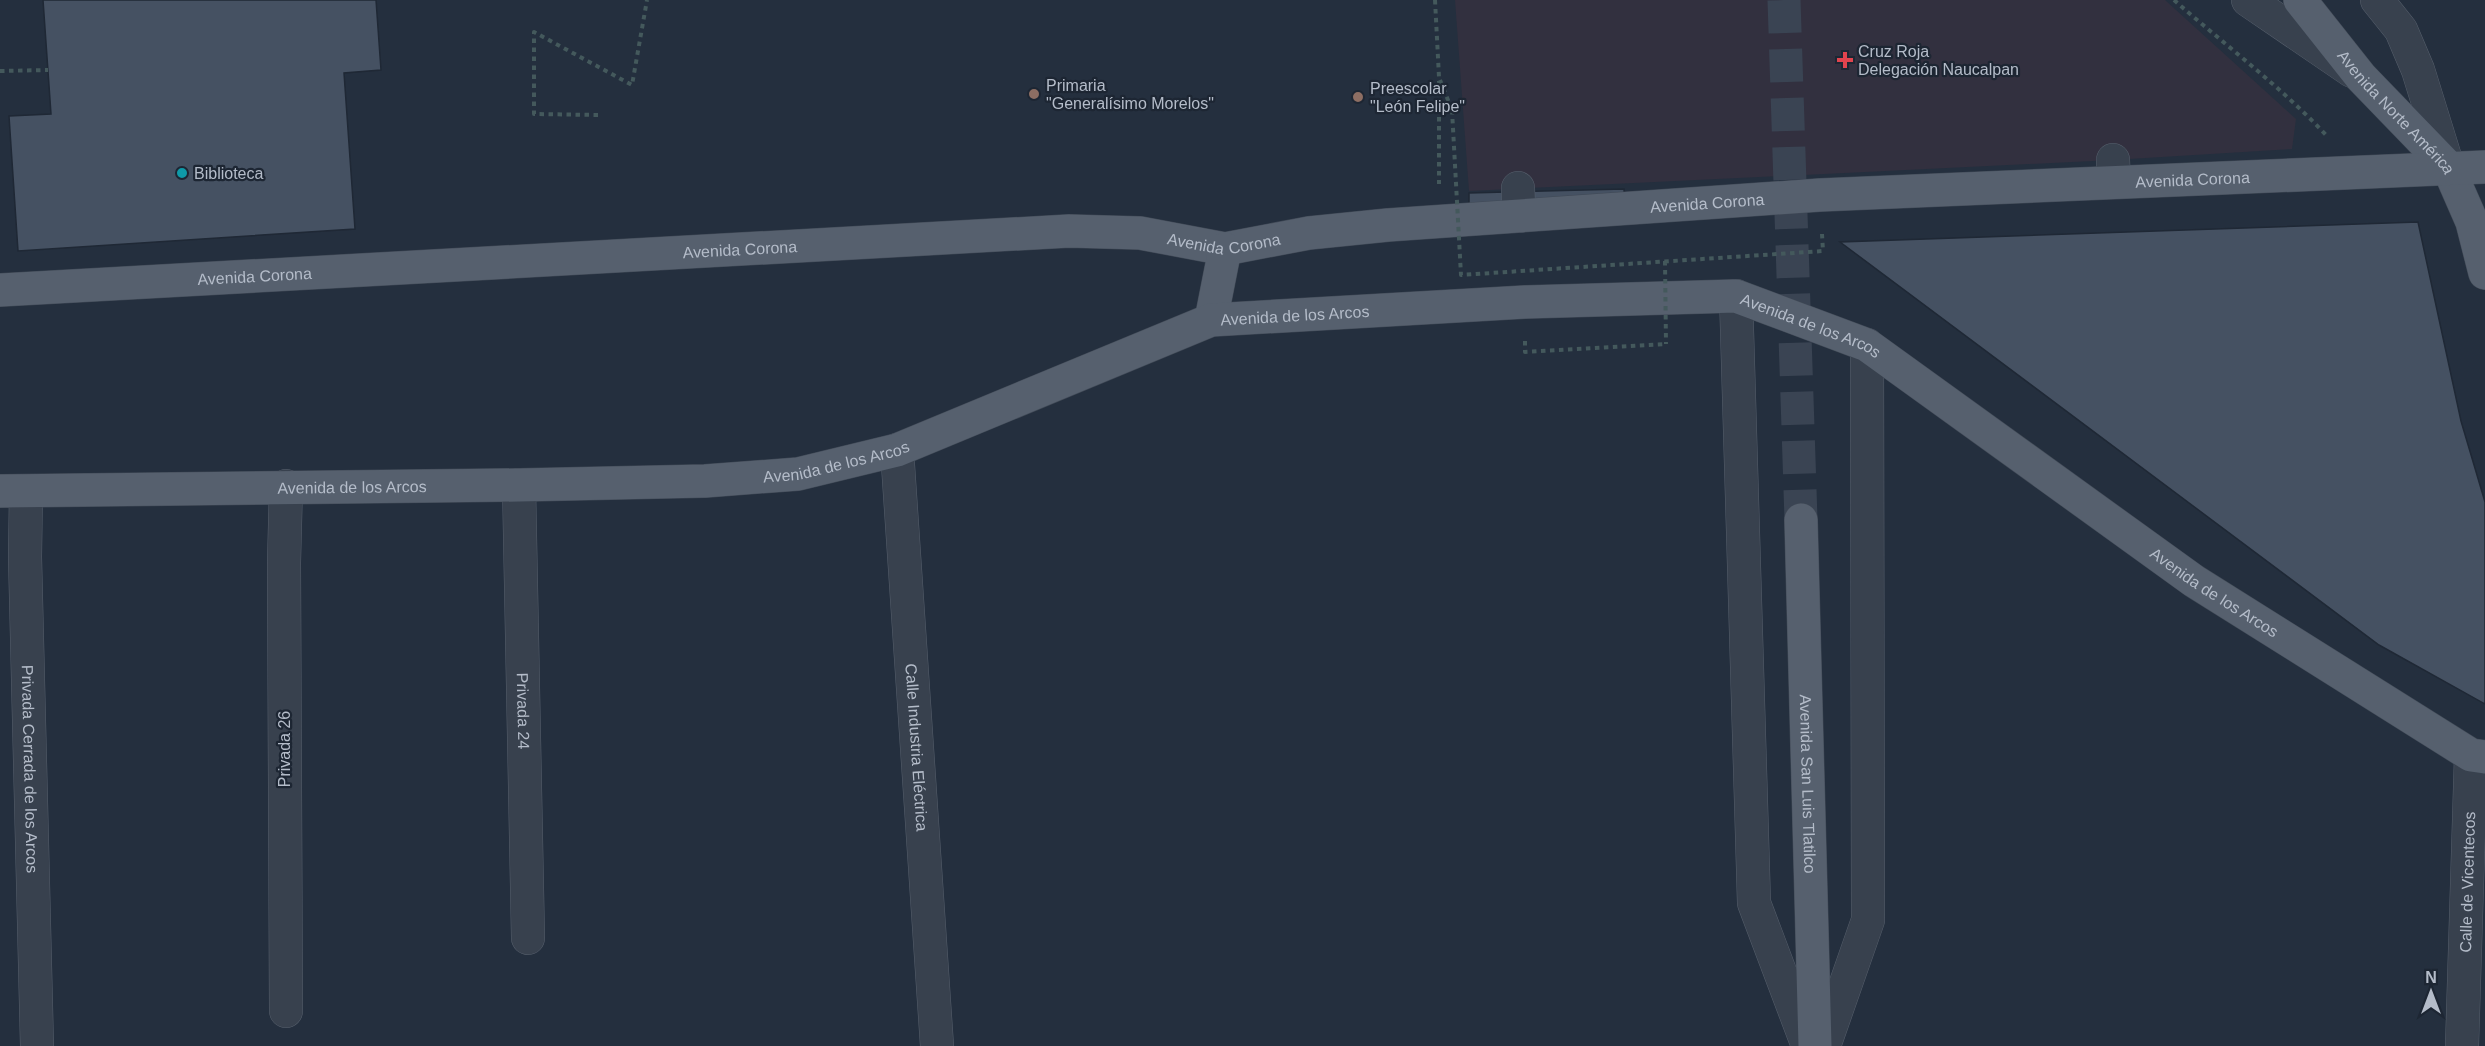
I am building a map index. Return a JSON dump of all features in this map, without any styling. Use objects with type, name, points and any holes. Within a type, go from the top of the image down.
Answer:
[{"type":"main road","name":"Avenida Norte América","points":[[2300,0],[2361,77],[2448,167]]},
{"type":"main road","name":"Avenida Corona","points":[[0,290],[1069,231],[1140,233],[1225,249],[1309,233],[1442,221],[1519,202],[1820,195],[2114,171],[2485,166]]},
{"type":"main road","points":[[2448,167],[2472,222],[2485,273]]},
{"type":"main road","points":[[1211,320],[1225,249]]},
{"type":"main road","name":"Avenida de los Arcos","points":[[13,491],[705,481],[798,474],[897,450],[1211,320],[1525,302],[1736,296],[1867,345],[2194,581],[2478,756]]},
{"type":"main road","name":"Avenida San Luis Tlatilco","points":[[1802,520],[1815,1046]]},
{"type":"street","points":[[2248,0],[2361,77]]},
{"type":"street","name":"Avenida Norte América","points":[[2378,0],[2401,30],[2418,70],[2448,167]]},
{"type":"street","points":[[1736,296],[1754,903],[1808,1046]]},
{"type":"street","points":[[1824,1046],[1868,920],[1867,345]]},
{"type":"street","name":"Calle Industria Eléctrica","points":[[897,450],[937,1046]]},
{"type":"street","name":"Privada 24","points":[[519,485],[528,938]]},
{"type":"street","name":"Privada 26","points":[[285,1011],[284,563],[286,486]]},
{"type":"street","name":"Privada Cerrada de los Arcos","points":[[13,491],[25,557],[37,1046]]},
{"type":"street","name":"Calle de Vicentecos","points":[[2462,1046],[2478,756]]},
{"type":"path","points":[[598,115],[534,114],[534,32],[632,85],[647,0]]},
{"type":"path","points":[[1435,0],[1442,221]]},
{"type":"path","points":[[2174,0],[2296,103],[2330,138]]},
{"type":"path","points":[[0,71],[48,70]]},
{"type":"path","points":[[1439,77],[1452,110],[1461,275],[1823,251]]},
{"type":"path","points":[[1525,302],[1525,352],[1666,344],[1665,261]]},
{"type":"shaded area","name":"Cruz Roja Delegación Naucalpan","points":[[1455,0],[2165,0],[2296,119],[2292,149],[2113,160],[1469,191]]},
{"type":"building","name":"Biblioteca","points":[[43,0],[376,0],[381,70],[344,73],[355,229],[18,251],[9,116],[51,114]]},
{"type":"building","points":[[1624,189],[1625,207],[1469,211],[1469,193]]},
{"type":"building","points":[[2418,222],[2461,421],[2485,502],[2485,704],[2379,645],[1840,242]]},
{"type":"tunnel","points":[[1784,0],[1801,520]]},
{"type":"place","name":"Cruz Roja Delegación Naucalpan","points":[[1845,60]]},
{"type":"place","name":"Primaria \"Generalísimo Morelos\"","points":[[1034,94]]},
{"type":"place","name":"Preescolar \"León Felipe\"","points":[[1358,97]]},
{"type":"place","name":"Biblioteca","points":[[182,173]]}]
